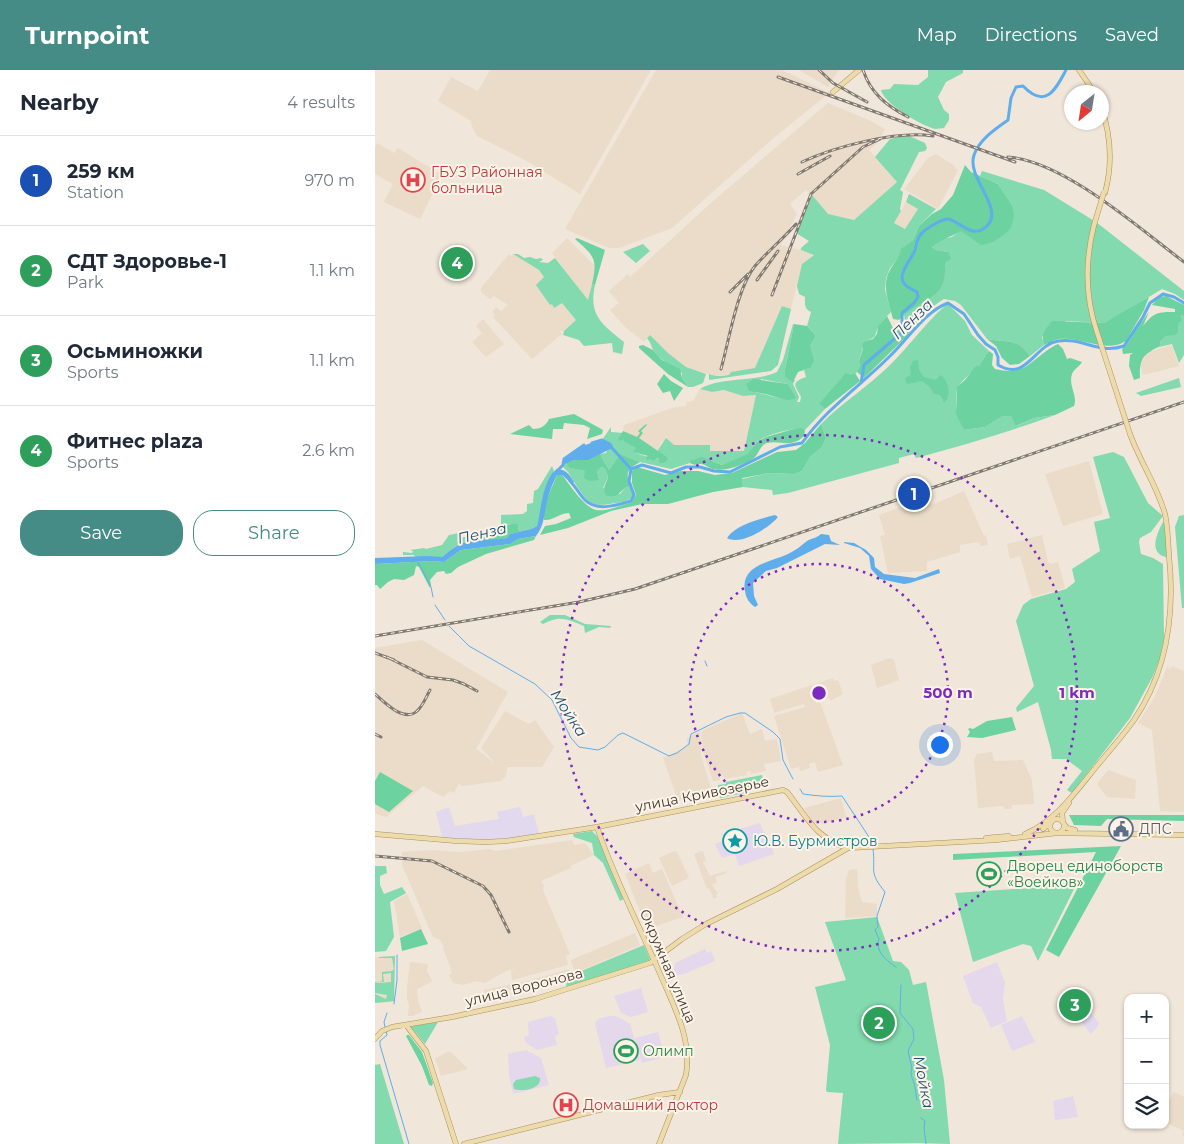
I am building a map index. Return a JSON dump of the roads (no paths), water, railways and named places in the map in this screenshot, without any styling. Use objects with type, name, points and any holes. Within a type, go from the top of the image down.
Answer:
[{"type":"main road","points":[[833,92],[859,70]]},
{"type":"main road","points":[[1080,70],[1090,85]]},
{"type":"main road","points":[[1105,192],[1109,157],[1106,130]]},
{"type":"main road","points":[[1058,833],[1063,830],[1063,811],[1131,728],[1149,699],[1165,657],[1172,617],[1171,578],[1165,516],[1155,486],[1131,434],[1091,312],[1087,278],[1088,256],[1110,167],[1111,148],[1108,130]]},
{"type":"main road","points":[[1058,833],[1051,830],[1052,822],[1129,726],[1147,698],[1163,657],[1172,617]]},
{"type":"main road","name":"улица Кривозерье","points":[[597,827],[783,790],[787,792],[809,823],[821,835],[848,848]]},
{"type":"main road","points":[[1025,836],[1039,828],[1069,800]]},
{"type":"main road","points":[[1025,836],[1038,831],[1057,819],[1070,829],[1079,831],[1184,834]]},
{"type":"main road","points":[[375,834],[486,842],[597,827]]},
{"type":"main road","name":"Окружная улица","points":[[597,827],[616,875],[678,1015],[687,1045],[687,1065],[680,1092],[659,1144]]},
{"type":"main road","points":[[655,961],[682,939],[777,889],[848,848],[960,842],[1058,833],[1184,834]]},
{"type":"main road","points":[[960,842],[1009,836],[1081,833]]},
{"type":"main road","name":"улица Воронова","points":[[375,1039],[384,1029],[535,999],[655,961]]},
{"type":"main road","points":[[406,1025],[426,1051],[455,1144]]},
{"type":"main road","points":[[464,1144],[651,1097],[680,1092]]},
{"type":"water","points":[[602,440],[610,444],[612,448],[589,460],[574,460],[563,465],[565,459],[573,451]]},
{"type":"water","points":[[557,469],[567,473],[574,482],[572,484],[562,475],[557,475],[547,499],[542,526],[536,536],[518,539],[510,544],[461,550],[444,562],[375,564],[375,558],[442,557],[453,548],[466,542],[507,538],[510,534],[537,526],[543,495],[552,473]]},
{"type":"water","points":[[775,515],[778,517],[774,521],[754,535],[739,540],[727,538],[742,526]]},
{"type":"water","points":[[821,534],[829,535],[831,541],[840,545],[825,544],[777,568],[766,571],[753,583],[754,596],[758,605],[755,607],[751,604],[746,596],[745,582],[747,575],[752,570],[766,562],[788,554]]},
{"type":"water","points":[[844,542],[854,543],[866,550],[874,558],[875,567],[884,574],[915,578],[939,569],[940,573],[904,584],[880,579],[871,569],[869,556],[860,548]]},
{"type":"waterway","points":[[861,383],[864,365],[900,334],[902,313],[918,297],[917,292],[908,287],[902,280],[902,277],[920,235],[931,226],[946,219],[972,231],[982,230],[991,219],[989,202],[975,173],[974,155],[980,144],[1008,120],[1011,98],[1016,87],[1023,86],[1031,93],[1043,97],[1058,85],[1066,70]]},
{"type":"waterway","name":"Пенза","points":[[631,469],[642,465],[671,473],[686,467],[700,467],[714,471],[730,472],[780,447],[802,443],[822,419],[878,368],[924,319],[939,307],[948,303],[964,314],[978,335],[995,350],[998,357],[998,365],[1008,369],[1016,369],[1023,366],[1043,349],[1058,341],[1075,341],[1106,348],[1124,346],[1150,303],[1163,294],[1174,297],[1184,303]]},
{"type":"waterway","points":[[570,481],[585,500],[595,506],[607,507],[631,501],[634,495],[629,481],[631,469],[610,444],[602,440],[592,443]]},
{"type":"waterway","points":[[557,471],[563,465],[564,459],[584,445]]},
{"type":"waterway","points":[[418,562],[431,587],[433,597]]},
{"type":"waterway","points":[[435,605],[445,620]]},
{"type":"waterway","name":"Мойка","points":[[449,626],[469,646],[535,684],[552,700],[571,738],[579,747],[598,750],[623,733],[669,756],[677,753],[689,744],[691,734],[726,717],[745,713],[780,739],[783,760],[793,779]]},
{"type":"waterway","points":[[705,661],[707,666]]},
{"type":"waterway","name":"Мойка","points":[[800,789],[803,794],[842,796],[871,840],[872,845]]},
{"type":"waterway","name":"Мойка","points":[[873,849],[876,880],[885,892],[877,916],[878,927],[875,930],[879,939],[880,952],[896,967]]},
{"type":"waterway","points":[[394,1004],[397,980],[397,955]]},
{"type":"waterway","name":"Мойка","points":[[901,985],[900,1013],[913,1029],[914,1039],[908,1051],[912,1068],[911,1076],[917,1100]]},
{"type":"waterway","points":[[385,1027],[384,1022],[387,1013]]},
{"type":"waterway","points":[[386,1030],[387,1035],[380,1041],[380,1045],[409,1144]]},
{"type":"waterway","name":"Мойка","points":[[921,1118],[925,1121],[926,1144]]},
{"type":"railway","points":[[819,70],[833,83],[867,102]]},
{"type":"railway","points":[[863,70],[875,93],[893,108],[908,117]]},
{"type":"railway","points":[[778,77],[1015,162]]},
{"type":"railway","points":[[802,162],[815,156],[866,141],[902,135],[933,136]]},
{"type":"railway","points":[[772,295],[811,194],[863,147],[880,139]]},
{"type":"railway","points":[[798,174],[830,156]]},
{"type":"railway","points":[[1008,157],[1030,161],[1053,170],[1077,183],[1124,215],[1184,262]]},
{"type":"railway","points":[[721,369],[743,287],[755,266],[796,224]]},
{"type":"railway","points":[[757,280],[778,251]]},
{"type":"railway","points":[[730,292],[748,274]]},
{"type":"railway","points":[[375,636],[579,602],[635,589],[1184,402]]},
{"type":"railway","points":[[375,653],[394,660]]},
{"type":"railway","points":[[387,657],[427,677],[453,680],[477,691]]},
{"type":"railway","points":[[375,694],[394,710],[406,715],[412,714],[419,709],[430,690]]},
{"type":"railway","points":[[375,734],[381,737]]},
{"type":"railway","points":[[375,856],[432,861],[483,886],[491,895],[509,932]]},
{"type":"place","name":"ГБУЗ Районная больница","points":[[413,180]]},
{"type":"place","name":"Фитнес plaza","points":[[457,263]]},
{"type":"place","name":"259 км","points":[[914,494]]},
{"type":"place","name":"ДПС","points":[[1121,829]]},
{"type":"place","name":"Ю.В. Бурмистров","points":[[735,841]]},
{"type":"place","name":"Дворец единоборств «Воейков»","points":[[989,874]]},
{"type":"place","name":"Осьминожки","points":[[1075,1005]]},
{"type":"place","name":"СДТ Здоровье-1","points":[[879,1023]]},
{"type":"place","name":"Олимп","points":[[626,1051]]},
{"type":"place","name":"Домашний доктор","points":[[566,1105]]}]
